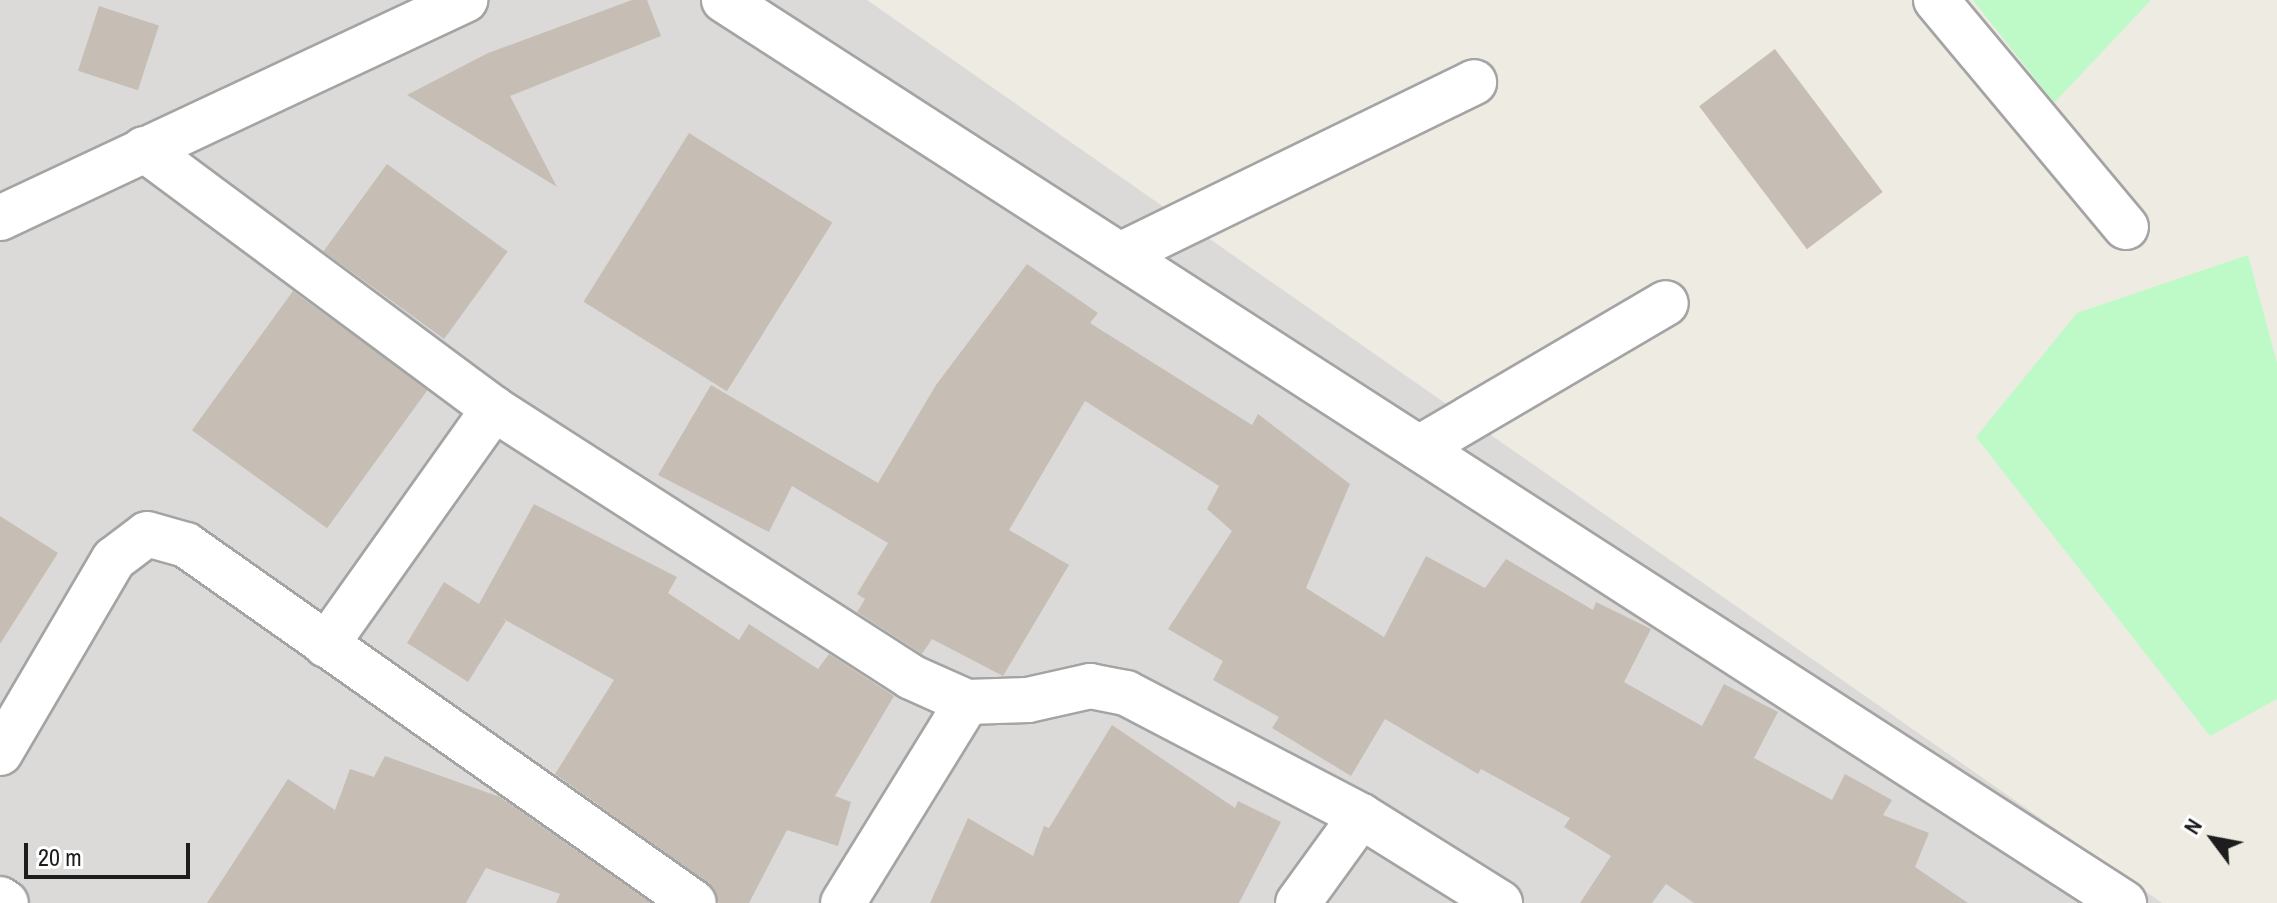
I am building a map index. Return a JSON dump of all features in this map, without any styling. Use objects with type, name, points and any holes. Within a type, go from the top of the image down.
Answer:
[{"type":"street","points":[[0,218],[465,0]]},
{"type":"street","points":[[724,0],[2124,903]]},
{"type":"street","points":[[1936,0],[2126,227]]},
{"type":"street","points":[[1120,255],[1474,82]]},
{"type":"street","points":[[144,149],[494,409],[911,677],[967,702],[1028,700],[1090,686],[1126,693],[1361,816],[1500,903]]},
{"type":"street","points":[[1419,448],[1666,303]]},
{"type":"street","points":[[326,645],[494,409]]},
{"type":"street","points":[[0,753],[114,559],[147,534],[186,545],[694,903]]},
{"type":"street","points":[[843,903],[967,702]]},
{"type":"street","points":[[1298,903],[1361,816]]},
{"type":"street","points":[[0,899],[6,903]]},
{"type":"shaded area","points":[[0,0],[867,0],[2162,903],[0,903]]},
{"type":"green space","points":[[1973,0],[2151,0],[2054,103]]},
{"type":"green space","points":[[2248,255],[2277,363],[2277,699],[2210,736],[1976,437],[2077,313]]},
{"type":"building","points":[[632,0],[647,0],[661,36],[510,96],[557,187],[407,95],[488,53]]},
{"type":"building","points":[[99,6],[159,25],[138,90],[78,71]]},
{"type":"building","points":[[1775,49],[1883,192],[1807,249],[1699,106]]},
{"type":"building","points":[[689,133],[832,223],[727,391],[584,302]]},
{"type":"building","points":[[387,164],[508,252],[444,339],[324,251]]},
{"type":"building","points":[[1027,264],[1098,313],[1090,323],[1252,425],[1258,414],[1350,484],[1306,588],[1384,637],[1426,556],[1485,588],[1506,559],[1593,610],[1596,602],[1651,629],[1624,682],[1702,726],[1724,684],[1778,712],[1754,758],[1832,800],[1845,774],[1892,800],[1883,815],[1929,833],[1915,867],[1968,903],[1694,903],[1666,884],[1652,903],[1580,903],[1611,856],[1564,827],[1570,818],[1481,769],[1478,774],[1385,719],[1351,776],[1272,728],[1279,717],[1213,680],[1223,661],[1168,629],[1232,531],[1207,509],[1219,486],[1085,401],[1009,530],[1069,565],[1003,676],[932,639],[922,654],[857,612],[865,599],[857,594],[888,543],[792,486],[769,532],[658,475],[711,385],[878,483],[936,385]]},
{"type":"building","points":[[293,291],[428,389],[327,528],[192,430]]},
{"type":"building","points":[[534,504],[677,577],[668,593],[739,640],[749,624],[818,669],[829,654],[894,696],[835,796],[851,802],[838,846],[787,830],[749,903],[719,903],[708,883],[555,774],[614,680],[500,617],[506,621],[468,682],[407,643],[444,582],[479,604]]},
{"type":"building","points":[[0,516],[58,553],[0,644]]},
{"type":"building","points":[[1112,725],[1235,808],[1238,801],[1281,822],[1239,903],[930,903],[968,818],[1033,856],[1044,826],[1049,828]]},
{"type":"building","points":[[385,756],[500,797],[651,903],[556,903],[560,894],[486,868],[466,903],[207,903],[288,779],[335,810],[350,769],[374,777]]}]
